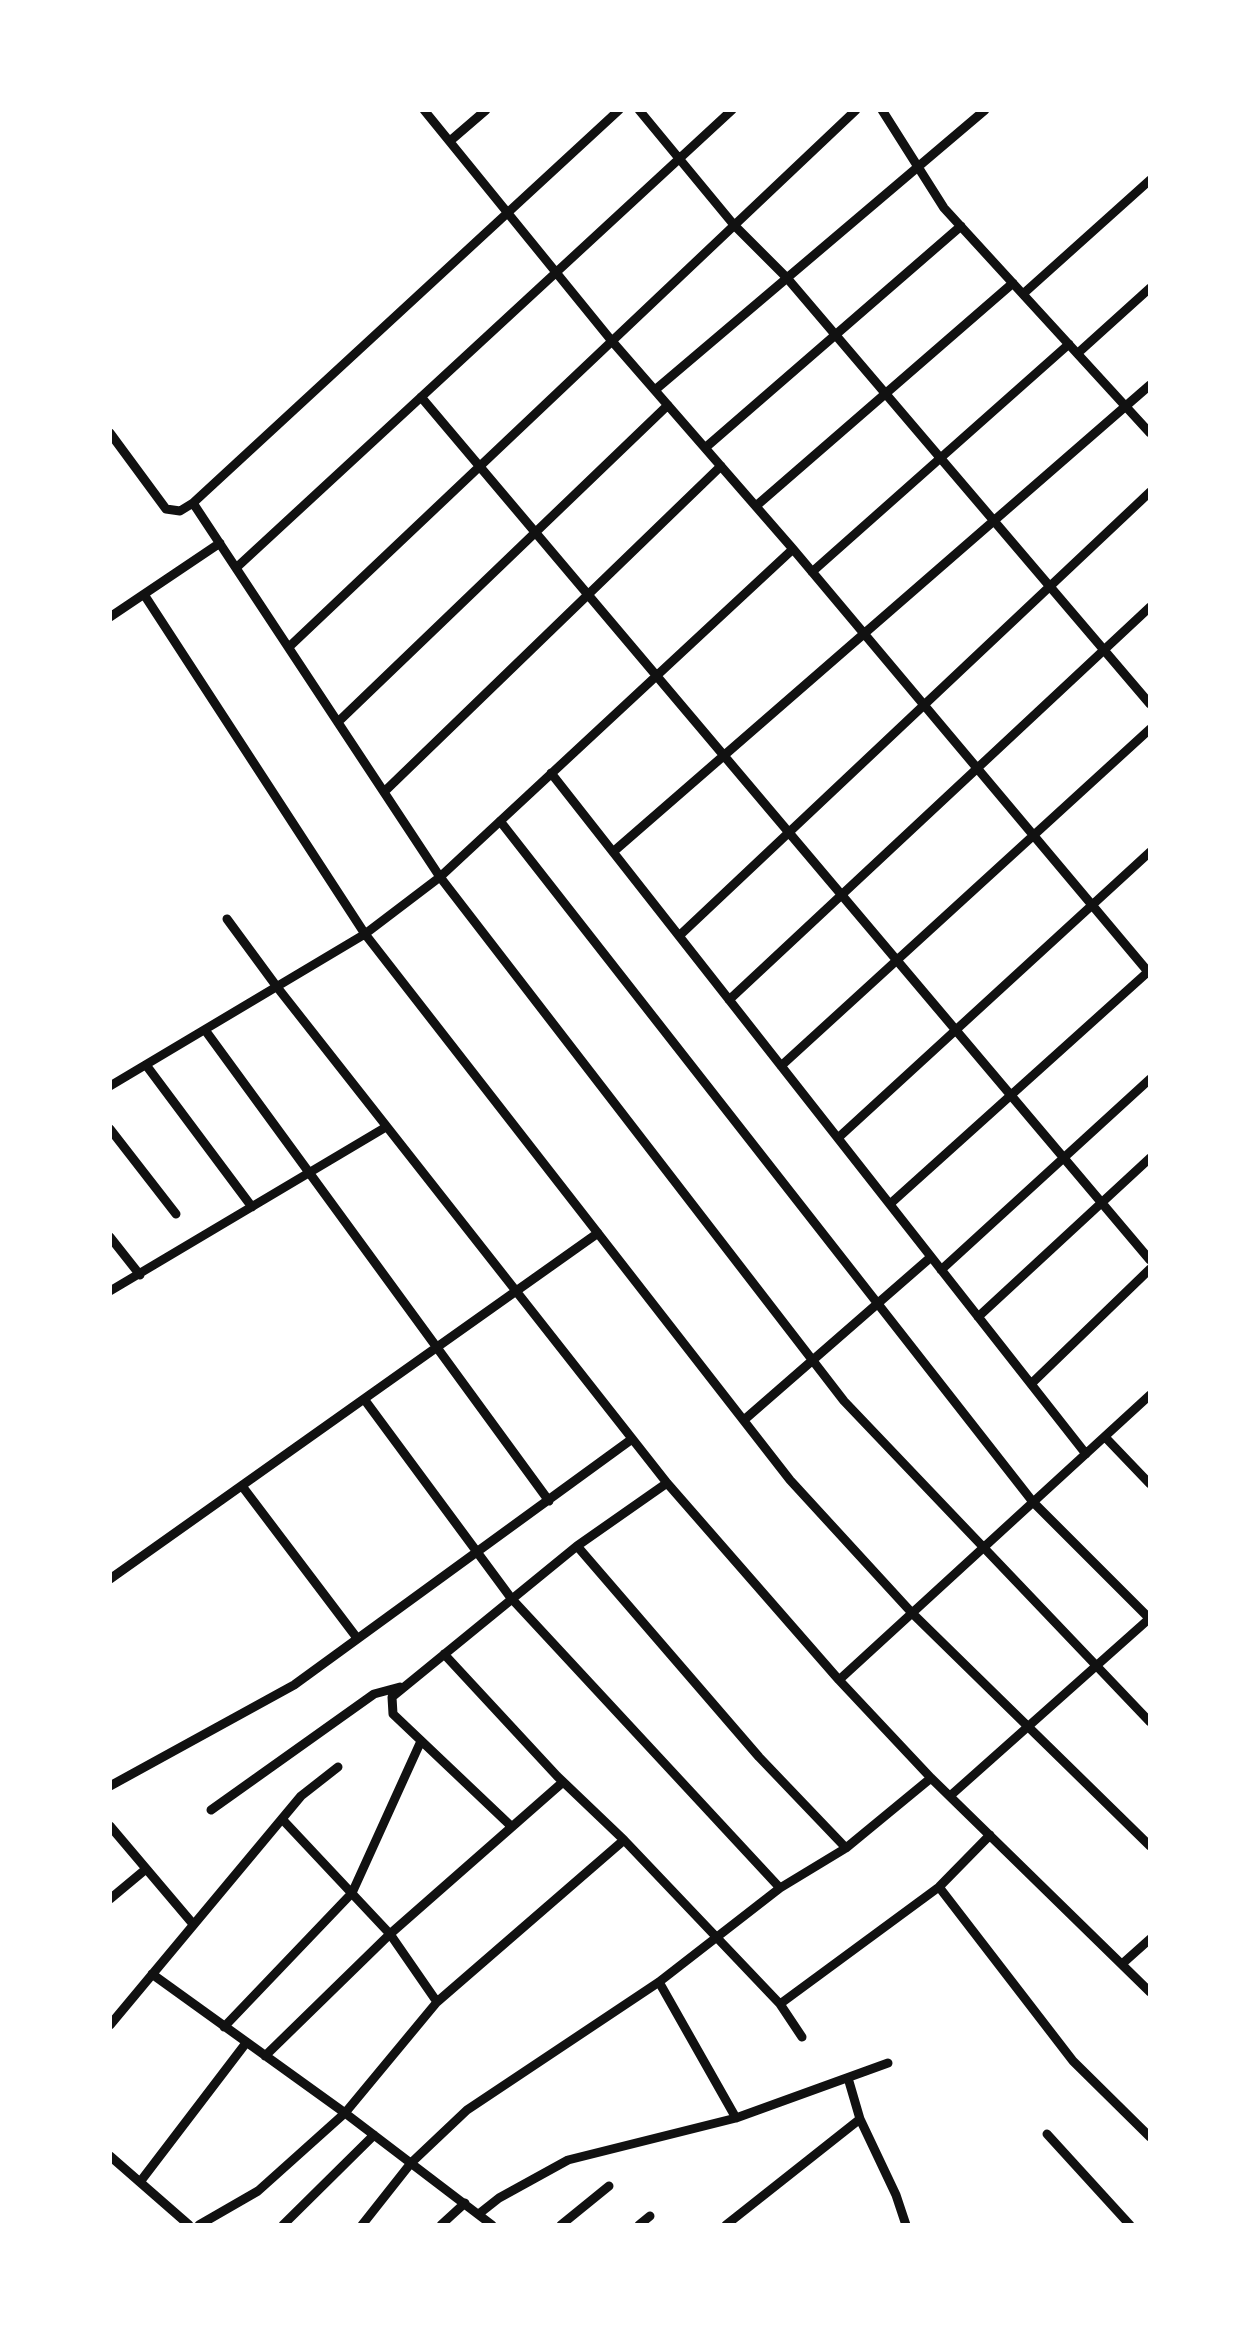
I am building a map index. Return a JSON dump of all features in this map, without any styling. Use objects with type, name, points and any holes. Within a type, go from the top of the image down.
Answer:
[{"type":"street","points":[[424,110],[654,390],[1149,972],[890,1204]]},
{"type":"street","points":[[450,142],[486,110]]},
{"type":"street","points":[[110,434],[166,508],[180,511],[194,503],[619,110]]},
{"type":"street","points":[[640,110],[734,225],[786,278],[1150,704]]},
{"type":"street","points":[[236,568],[732,110]]},
{"type":"street","points":[[288,647],[856,110]]},
{"type":"street","points":[[882,110],[944,208],[1150,433]]},
{"type":"street","points":[[654,390],[985,110]]},
{"type":"street","points":[[1023,294],[1150,180]]},
{"type":"street","points":[[705,448],[961,226]]},
{"type":"street","points":[[756,506],[1014,283]]},
{"type":"street","points":[[1078,353],[1150,288]]},
{"type":"street","points":[[812,572],[1069,344]]},
{"type":"street","points":[[613,852],[1150,384]]},
{"type":"street","points":[[421,397],[1150,1260]]},
{"type":"street","points":[[338,722],[668,406]]},
{"type":"street","points":[[384,792],[721,466]]},
{"type":"street","points":[[679,936],[1150,492]]},
{"type":"street","points":[[194,503],[440,876],[844,1401],[1150,1722]]},
{"type":"street","points":[[110,617],[220,543]]},
{"type":"street","points":[[110,1086],[365,934],[440,876],[793,549]]},
{"type":"street","points":[[145,596],[365,934],[790,1480],[912,1613],[1150,1846]]},
{"type":"street","points":[[729,1000],[1150,608]]},
{"type":"street","points":[[781,1066],[1150,729]]},
{"type":"street","points":[[552,774],[1086,1454]]},
{"type":"street","points":[[500,821],[1033,1502],[1150,1618],[950,1796]]},
{"type":"street","points":[[838,1138],[1150,852]]},
{"type":"street","points":[[227,918],[276,987],[667,1482],[839,1680],[931,1778],[1150,1992]]},
{"type":"street","points":[[205,1030],[549,1501]]},
{"type":"street","points":[[146,1066],[252,1207]]},
{"type":"street","points":[[942,1270],[1150,1079]]},
{"type":"street","points":[[110,1291],[386,1127]]},
{"type":"street","points":[[110,1128],[176,1214]]},
{"type":"street","points":[[978,1317],[1150,1158]]},
{"type":"street","points":[[110,1579],[598,1233]]},
{"type":"street","points":[[110,1237],[140,1275]]},
{"type":"street","points":[[744,1420],[931,1257]]},
{"type":"street","points":[[1031,1384],[1150,1269]]},
{"type":"street","points":[[839,1680],[1150,1394]]},
{"type":"street","points":[[364,1399],[511,1598],[780,1888]]},
{"type":"street","points":[[1105,1437],[1150,1484]]},
{"type":"street","points":[[110,1786],[294,1686],[632,1438]]},
{"type":"street","points":[[512,1828],[393,1714],[392,1698],[577,1546],[667,1482]]},
{"type":"street","points":[[242,1486],[357,1638]]},
{"type":"street","points":[[577,1546],[759,1758],[846,1848]]},
{"type":"street","points":[[444,1654],[780,2004],[802,2037]]},
{"type":"street","points":[[211,1810],[374,1694],[407,1685]]},
{"type":"street","points":[[224,2026],[352,1893],[421,1741]]},
{"type":"street","points":[[110,2025],[302,1796],[338,1767]]},
{"type":"street","points":[[362,2225],[411,2163],[467,2110],[659,1982],[780,1888],[846,1848],[931,1778]]},
{"type":"street","points":[[264,2056],[390,1934],[563,1782]]},
{"type":"street","points":[[282,1819],[390,1934],[437,2002]]},
{"type":"street","points":[[110,1826],[192,1924]]},
{"type":"street","points":[[780,2004],[939,1886],[990,1836]]},
{"type":"street","points":[[199,2225],[258,2191],[345,2112],[437,2002],[624,1840]]},
{"type":"street","points":[[110,1898],[146,1869]]},
{"type":"street","points":[[939,1886],[1072,2061],[1150,2137]]},
{"type":"street","points":[[1122,1964],[1150,1939]]},
{"type":"street","points":[[152,1974],[345,2112],[492,2225]]},
{"type":"street","points":[[659,1982],[736,2118]]},
{"type":"street","points":[[140,2182],[246,2042]]},
{"type":"street","points":[[480,2214],[499,2198],[568,2160],[736,2118],[888,2063]]},
{"type":"street","points":[[848,2078],[860,2119],[906,2225]]},
{"type":"street","points":[[726,2225],[860,2119]]},
{"type":"street","points":[[1047,2134],[1130,2225]]},
{"type":"street","points":[[283,2225],[374,2135]]},
{"type":"street","points":[[110,2156],[190,2225]]},
{"type":"street","points":[[561,2225],[610,2186]]},
{"type":"street","points":[[442,2225],[464,2203]]},
{"type":"street","points":[[639,2225],[650,2216]]}]
